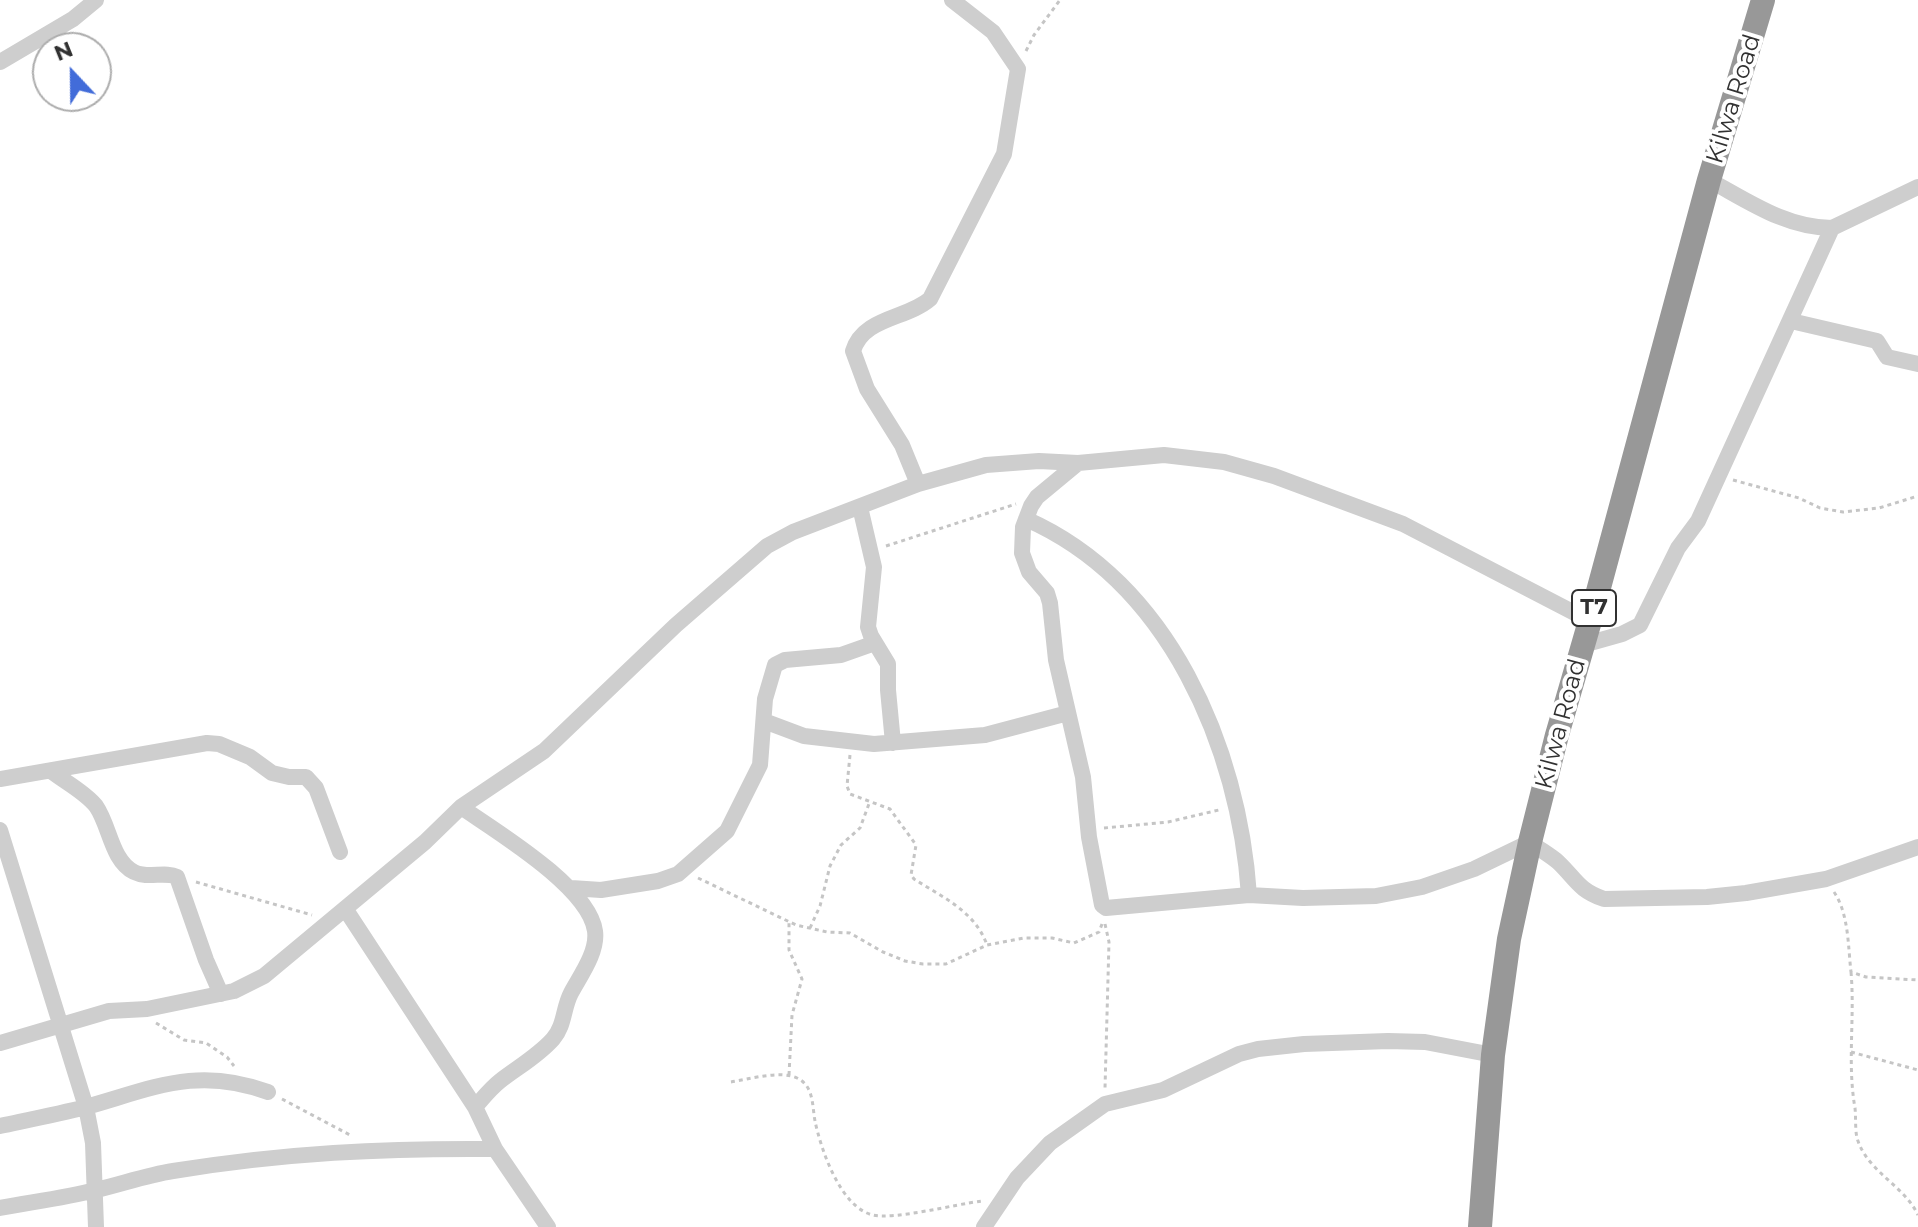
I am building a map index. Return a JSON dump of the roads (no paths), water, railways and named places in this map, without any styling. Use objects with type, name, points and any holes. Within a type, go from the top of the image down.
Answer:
[{"type":"highway","name":"Kilwa Road","points":[[1480,1227],[1493,1055],[1509,939],[1530,842],[1709,180],[1763,0]]},
{"type":"street","points":[[0,62],[73,19],[96,0]]},
{"type":"street","points":[[918,484],[902,445],[867,389],[853,351],[862,335],[877,323],[921,307],[930,299],[1004,154],[1018,69],[993,32],[952,0]]},
{"type":"street","points":[[1709,180],[1772,215],[1795,224],[1832,228],[1918,187]]},
{"type":"street","points":[[1583,645],[1622,634],[1640,625],[1678,548],[1698,521],[1832,228]]},
{"type":"street","points":[[1791,321],[1877,341],[1887,357],[1918,364]]},
{"type":"street","points":[[0,1043],[109,1011],[180,1003],[234,991],[264,976],[425,842],[461,807],[544,751],[676,625],[767,546],[793,532],[918,484],[995,464],[1039,461],[1078,463],[1164,455],[1224,462],[1274,476],[1403,524],[1590,621]]},
{"type":"street","points":[[1078,463],[1037,497],[1023,527],[1022,553],[1029,572],[1047,593],[1050,603],[1056,660],[1083,777],[1088,830],[1102,905],[1106,908],[1249,895],[1316,899],[1376,896],[1422,887],[1474,869],[1530,842],[1558,862],[1575,883],[1588,893],[1604,899],[1707,897],[1826,879],[1918,847]]},
{"type":"street","points":[[860,507],[874,577],[868,627],[888,664],[893,743]]},
{"type":"street","points":[[1026,519],[1071,541],[1102,568],[1140,604],[1170,645],[1205,713],[1227,769],[1246,847],[1249,895]]},
{"type":"street","points":[[571,888],[601,890],[658,881],[682,871],[727,831],[746,796],[760,765],[765,699],[779,662],[841,655],[875,643]]},
{"type":"street","points":[[764,721],[804,736],[893,743],[985,735],[1068,713]]},
{"type":"street","points":[[0,779],[187,745],[219,744],[250,757],[272,773],[310,780],[316,788],[340,852]]},
{"type":"street","points":[[51,771],[96,806],[115,849],[130,870],[144,875],[173,874],[177,877],[221,994]]},
{"type":"street","points":[[461,807],[571,888],[590,915],[595,932],[587,964],[568,998],[557,1035],[541,1051],[497,1083],[475,1107]]},
{"type":"street","points":[[0,830],[86,1107],[93,1143],[96,1227]]},
{"type":"street","points":[[339,915],[475,1107],[495,1149],[548,1227]]},
{"type":"street","points":[[984,1227],[1017,1178],[1050,1143],[1105,1104],[1163,1090],[1239,1054],[1258,1049],[1344,1042],[1425,1042],[1493,1055]]},
{"type":"street","points":[[0,1126],[86,1107],[136,1090],[174,1082],[208,1079],[245,1083],[268,1092]]},
{"type":"street","points":[[0,1208],[96,1190],[172,1171],[314,1152],[397,1148],[495,1149]]}]
